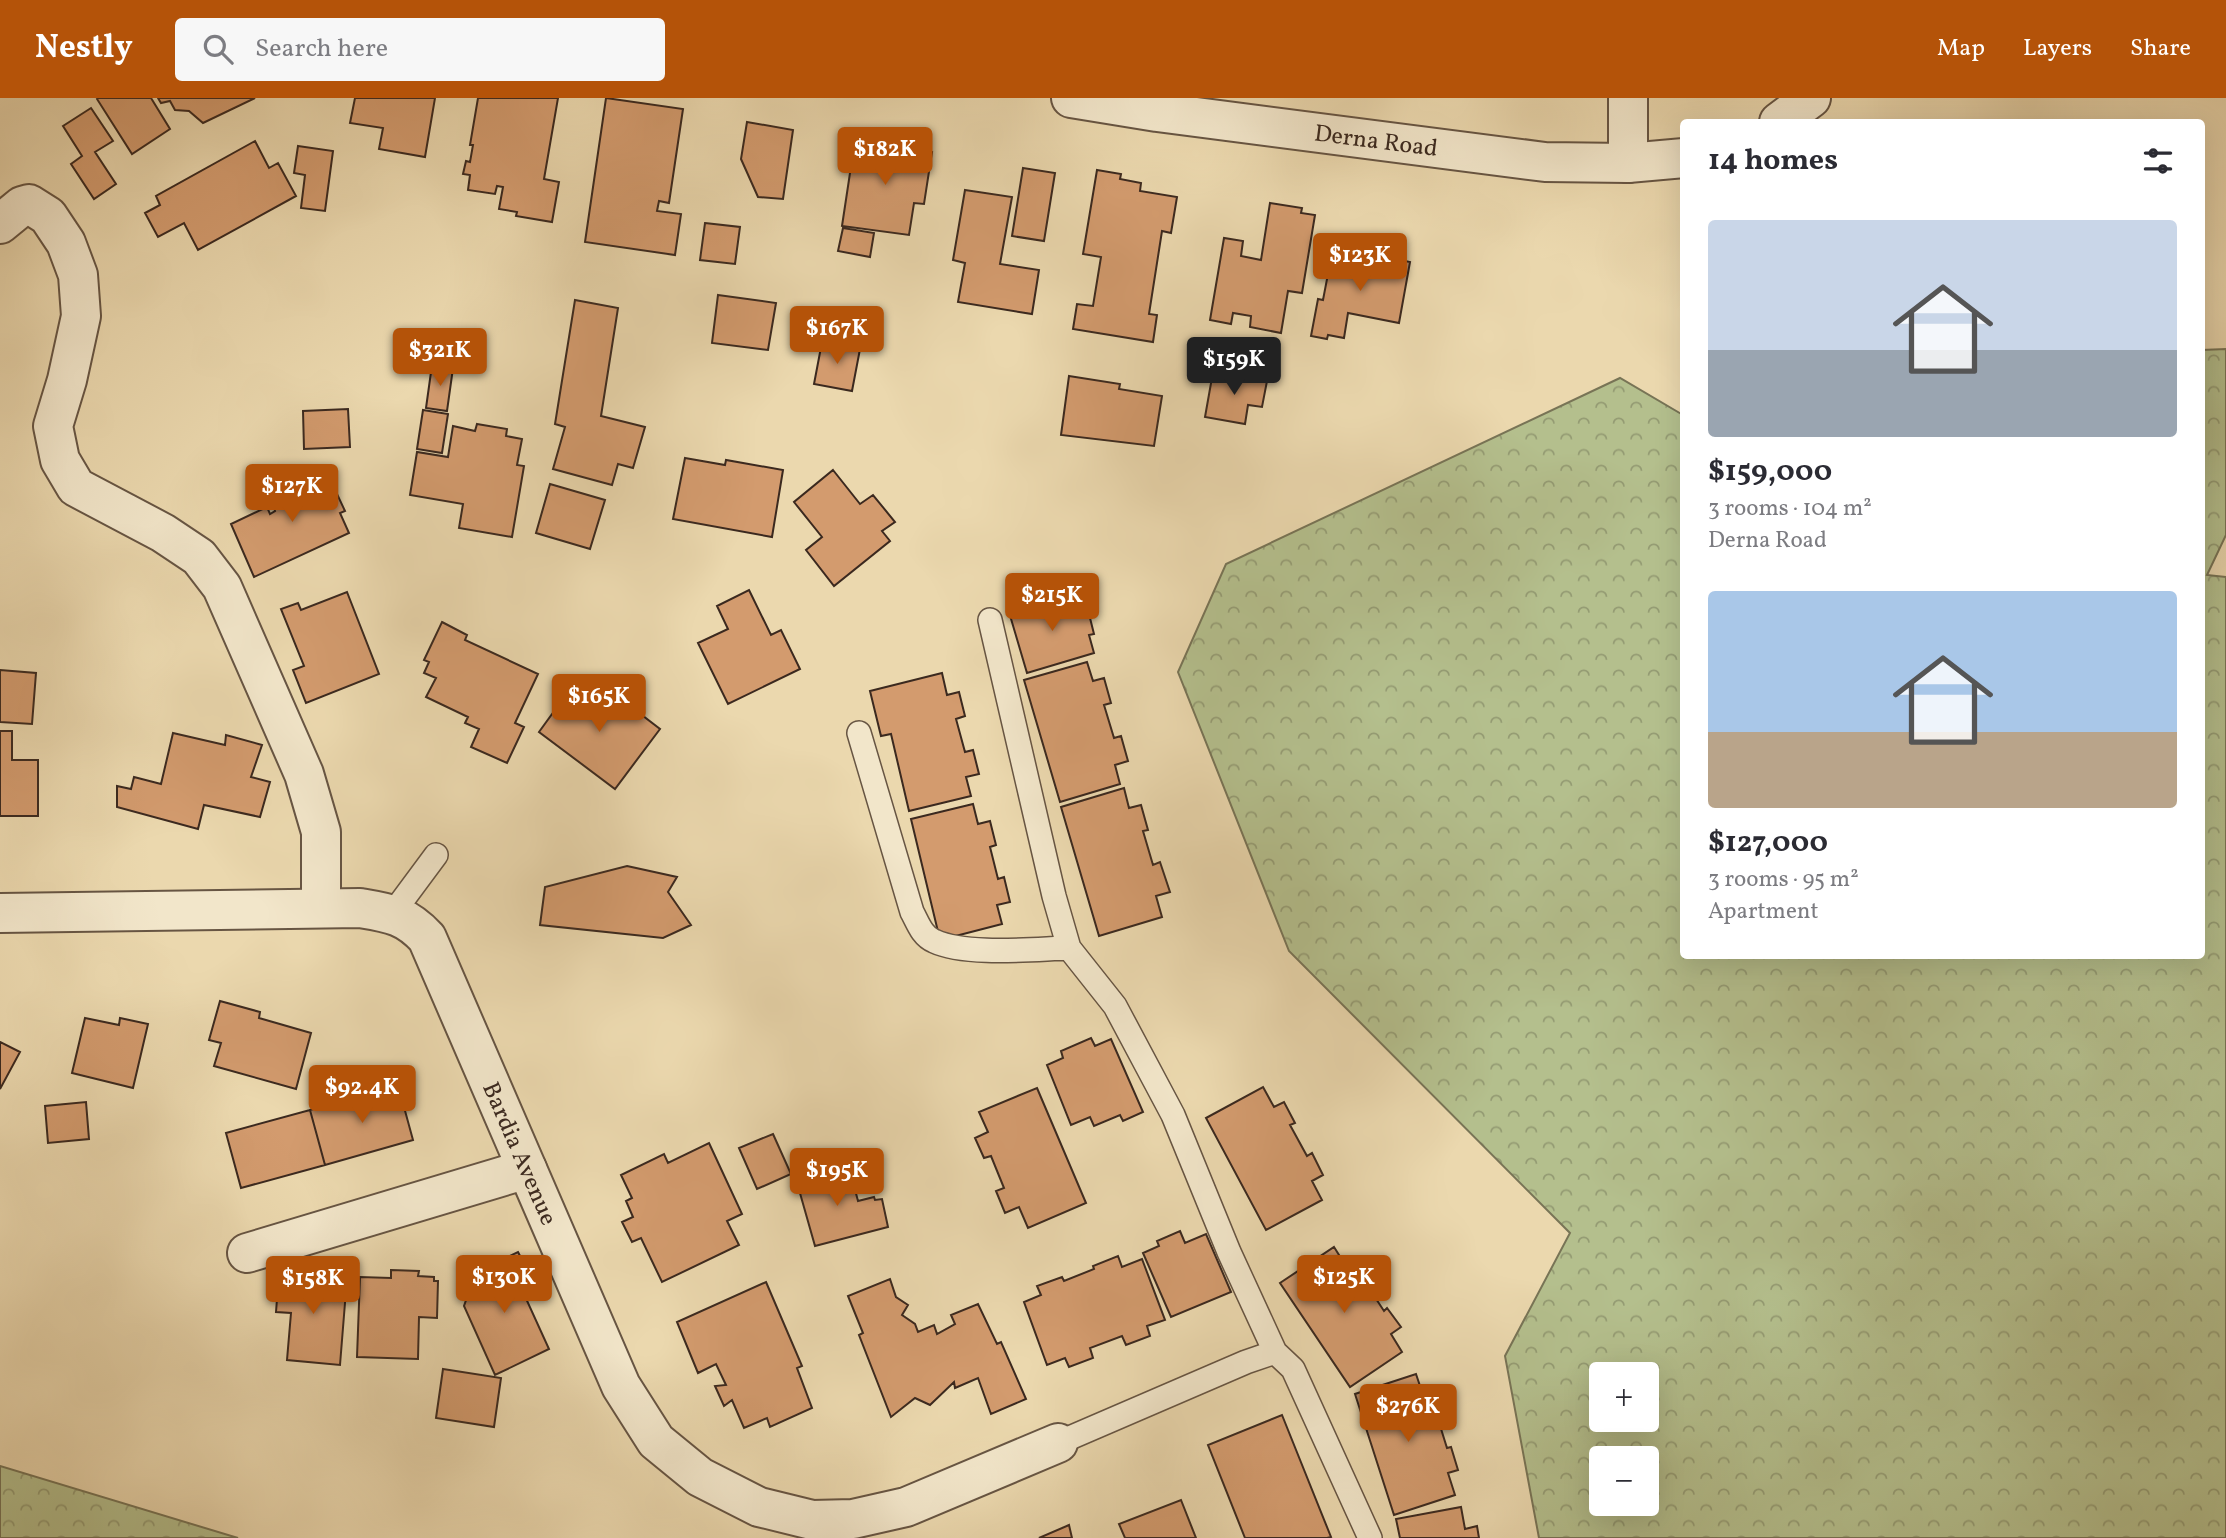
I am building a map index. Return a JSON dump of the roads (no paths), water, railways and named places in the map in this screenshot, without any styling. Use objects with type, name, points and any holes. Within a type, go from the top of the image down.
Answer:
[{"type":"street","name":"Derna Road","points":[[1071,98],[1157,112],[1545,162],[1628,163],[1680,158]]},
{"type":"street","points":[[1628,98],[1628,163]]},
{"type":"street","points":[[1783,119],[1811,98]]},
{"type":"street","points":[[0,223],[22,206],[29,204],[48,216],[66,243],[78,275],[81,316],[67,380],[53,426],[60,460],[76,487],[163,533],[199,557],[222,587],[304,775],[321,831],[321,908]]},
{"type":"street","name":"Bardia Avenue","points":[[0,914],[360,908],[393,914],[413,923],[427,938],[621,1386],[656,1441],[700,1477],[759,1507],[812,1520],[853,1519],[905,1507],[1058,1443]]},
{"type":"street","points":[[247,1253],[527,1169]]},
{"type":"lane","points":[[990,620],[1054,896],[1069,948],[1115,1006],[1173,1115],[1228,1251],[1275,1352],[1293,1369],[1370,1538]]},
{"type":"lane","points":[[859,733],[912,912],[922,933],[934,941],[965,949],[1069,948]]},
{"type":"lane","points":[[393,914],[436,855]]},
{"type":"lane","points":[[1058,1443],[1275,1352]]}]
